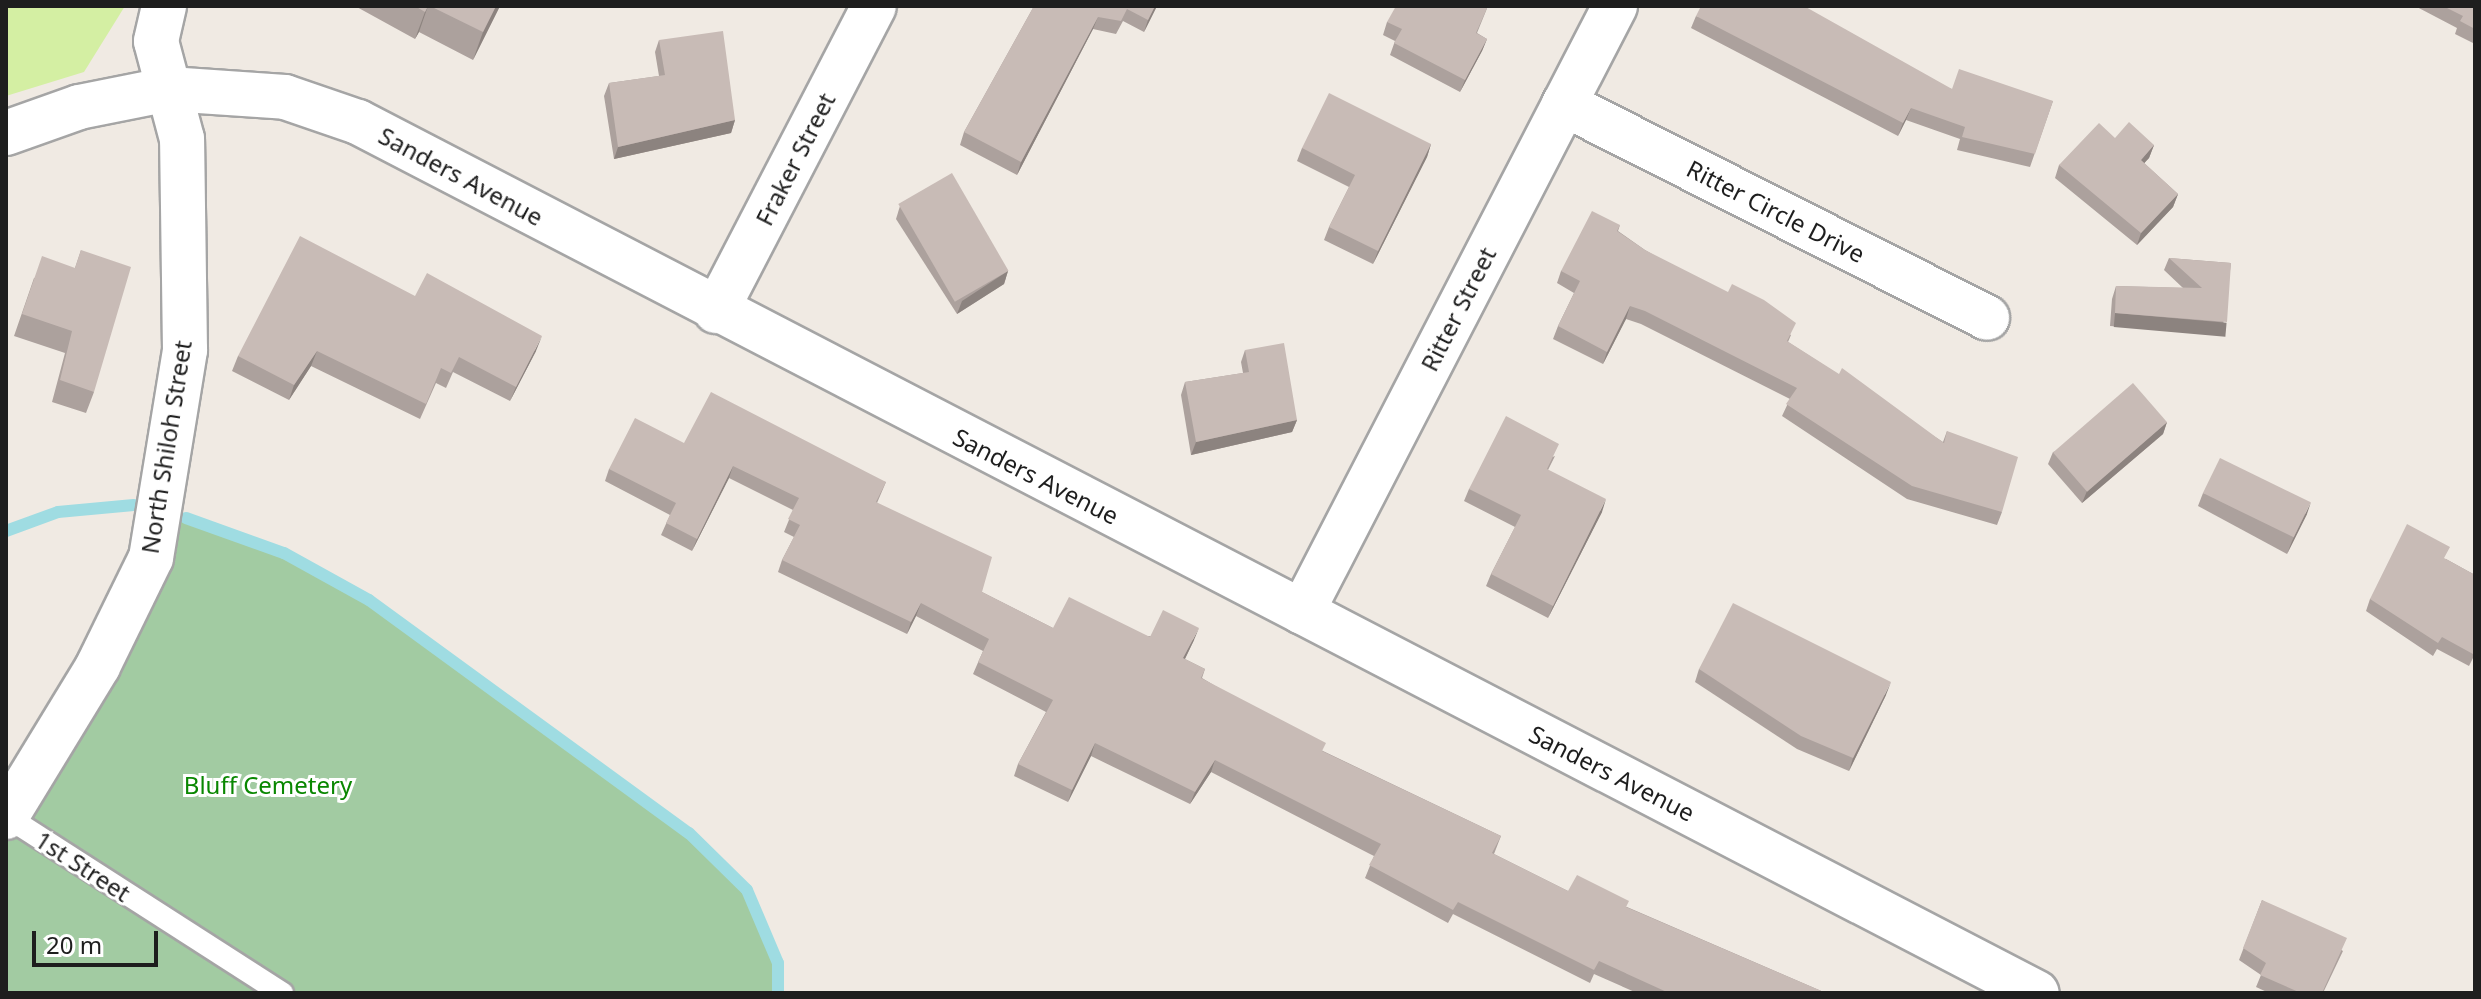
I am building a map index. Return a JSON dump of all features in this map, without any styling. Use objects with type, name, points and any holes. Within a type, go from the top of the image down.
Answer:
[{"type":"street","name":"North Shiloh Street","points":[[6,817],[98,666],[151,558],[185,350],[182,139],[156,41],[164,6]]},
{"type":"street","name":"Fraker Street","points":[[716,311],[874,6]]},
{"type":"street","name":"Ritter Street","points":[[1302,612],[1615,6]]},
{"type":"street","name":"Sanders Avenue","points":[[6,133],[79,107],[169,89],[285,97],[358,122],[716,311],[2037,993]]},
{"type":"street","name":"Ritter Circle Drive","points":[[1564,104],[1987,318]]},
{"type":"lane","name":"1st Street","points":[[6,817],[282,993]]},
{"type":"green space","points":[[6,6],[125,6],[84,72],[6,96]]},
{"type":"green space","name":"Bluff Cemetery","points":[[158,511],[284,553],[368,600],[689,833],[747,890],[778,963],[778,993],[6,993],[6,817]]},
{"type":"building","points":[[430,6],[496,6],[483,32]]},
{"type":"building","points":[[1034,6],[1155,6],[1148,20],[1127,9],[1121,21],[1098,17],[1021,162],[964,132]]},
{"type":"building","points":[[1396,6],[1488,6],[1476,33],[1487,39],[1465,80],[1394,43],[1402,29],[1387,22]]},
{"type":"building","points":[[1701,6],[1804,6],[1952,89],[1959,69],[2053,101],[2035,154],[1962,137],[1965,127],[1911,108],[1903,123],[1696,16]]},
{"type":"building","points":[[2443,6],[2475,6],[2475,29],[2460,21],[2463,16]]},
{"type":"building","points":[[723,31],[735,120],[618,147],[609,83],[665,75],[659,40]]},
{"type":"building","points":[[1329,93],[1431,144],[1378,251],[1329,227],[1355,175],[1302,148]]},
{"type":"building","points":[[2129,122],[2154,145],[2141,160],[2178,194],[2141,233],[2059,165],[2099,123],[2115,138]]},
{"type":"building","points":[[952,173],[1008,271],[955,302],[898,204]]},
{"type":"building","points":[[1592,211],[1620,225],[1617,231],[1645,250],[1728,292],[1732,284],[1764,300],[1796,323],[1787,341],[1839,374],[1842,368],[1944,443],[1947,431],[2018,457],[2002,512],[1912,486],[1786,404],[1797,388],[1645,311],[1630,306],[1607,352],[1558,326],[1580,281],[1561,271]]},
{"type":"building","points":[[300,236],[415,296],[427,273],[542,336],[516,387],[459,357],[451,373],[441,368],[426,404],[317,351],[294,385],[238,356]]},
{"type":"building","points":[[81,250],[131,267],[94,392],[60,380],[72,331],[22,314],[42,256],[75,268]]},
{"type":"building","points":[[2169,258],[2231,263],[2227,322],[2115,313],[2116,286],[2202,288]]},
{"type":"building","points":[[1284,343],[1297,420],[1196,442],[1185,382],[1249,372],[1245,350]]},
{"type":"building","points":[[2133,383],[2167,422],[2087,492],[2053,453]]},
{"type":"building","points":[[711,392],[886,482],[876,502],[992,557],[982,592],[1053,628],[1069,597],[1150,637],[1163,610],[1199,628],[1183,658],[1205,669],[1201,678],[1326,743],[1322,751],[1501,836],[1492,853],[1568,891],[1577,875],[1629,901],[1626,907],[1826,993],[1669,993],[1599,961],[1594,970],[1458,902],[1453,910],[1369,865],[1381,844],[1215,760],[1195,792],[1095,743],[1072,790],[1018,764],[1053,700],[978,662],[989,639],[921,603],[911,622],[782,560],[800,525],[788,519],[799,498],[733,466],[697,539],[666,523],[676,503],[609,469],[635,418],[684,443]]},
{"type":"building","points":[[1506,416],[1559,444],[1547,469],[1606,499],[1553,606],[1491,574],[1521,515],[1469,489]]},
{"type":"building","points":[[2220,458],[2311,502],[2294,537],[2203,493]]},
{"type":"building","points":[[2407,524],[2450,547],[2444,558],[2475,575],[2473,654],[2442,637],[2438,643],[2370,599]]},
{"type":"building","points":[[1733,603],[1891,682],[1853,758],[1801,736],[1699,669]]},
{"type":"building","points":[[2262,900],[2347,938],[2322,993],[2301,993],[2260,975],[2266,963],[2243,948]]},
{"type":"waterway","points":[[6,531],[58,512],[134,505]]},
{"type":"waterway","points":[[186,518],[284,553],[369,600],[689,833],[747,890],[778,963],[778,993]]}]
